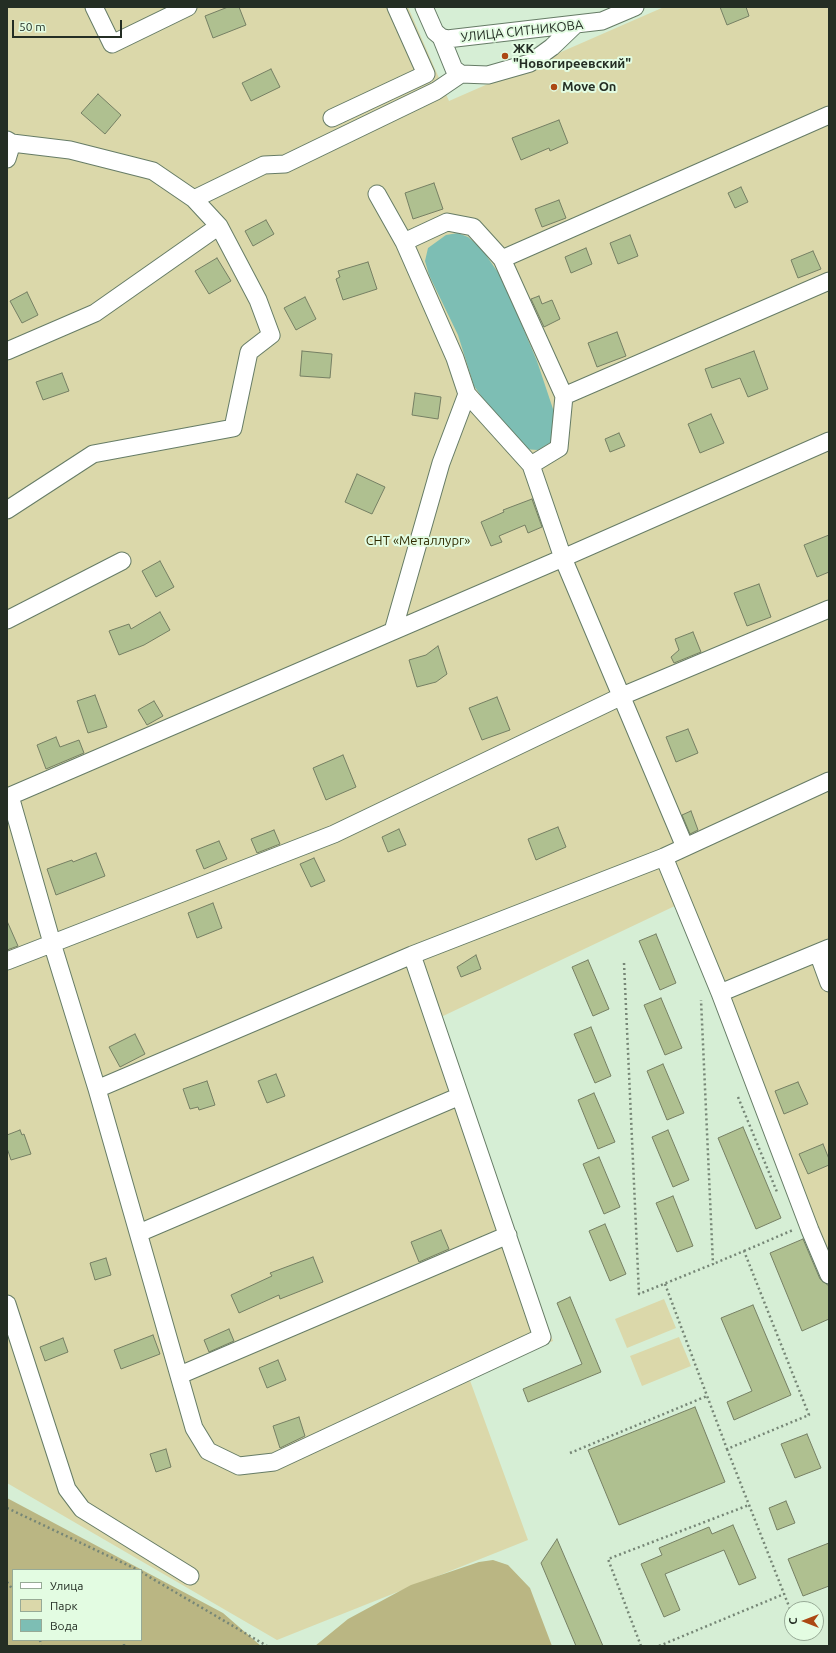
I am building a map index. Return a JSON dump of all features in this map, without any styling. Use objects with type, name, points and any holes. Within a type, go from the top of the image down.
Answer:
[{"type":"street","points":[[94,7],[112,44],[188,7]]},
{"type":"street","points":[[332,118],[426,74],[396,7]]},
{"type":"street","points":[[424,7],[435,32],[441,37],[454,69],[461,74],[488,75],[530,63],[552,47],[575,25]]},
{"type":"street","name":"УЛИЦА СИТНИКОВА","points":[[441,37],[447,39],[602,21],[635,7]]},
{"type":"street","points":[[194,199],[264,165],[285,164],[436,91],[461,74]]},
{"type":"street","points":[[502,259],[829,115]]},
{"type":"street","points":[[7,159],[10,141],[70,150],[153,171],[194,199],[219,226],[258,300],[271,335],[249,352],[233,428],[93,454],[7,510]]},
{"type":"street","points":[[377,194],[404,242],[455,358],[467,394],[531,465],[563,558],[685,847]]},
{"type":"street","points":[[404,242],[447,222],[473,227],[502,259],[564,396],[559,448],[531,465]]},
{"type":"street","points":[[7,351],[96,313],[219,226]]},
{"type":"street","points":[[564,396],[829,281]]},
{"type":"street","points":[[393,631],[441,463],[467,394]]},
{"type":"street","points":[[412,955],[542,1337],[274,1462],[239,1466],[208,1451],[194,1428],[97,1088],[52,943],[10,796],[563,558],[829,441]]},
{"type":"street","points":[[7,620],[122,561]]},
{"type":"street","points":[[7,961],[334,834],[622,696],[829,608]]},
{"type":"street","points":[[97,1088],[412,955],[664,857],[829,781]]},
{"type":"street","points":[[664,857],[720,993],[810,1230],[829,1275]]},
{"type":"street","points":[[720,993],[823,951],[829,983]]},
{"type":"street","points":[[139,1233],[460,1096]]},
{"type":"street","points":[[180,1375],[508,1235]]},
{"type":"street","points":[[7,1304],[67,1489],[82,1509],[190,1576]]},
{"type":"path","points":[[624,963],[640,1294],[793,1230],[790,1224]]},
{"type":"path","points":[[701,1000],[714,1264]]},
{"type":"path","points":[[738,1096],[778,1195]]},
{"type":"path","points":[[727,1449],[809,1415],[744,1250]]},
{"type":"path","points":[[665,1284],[727,1449],[787,1601]]},
{"type":"path","points":[[570,1453],[707,1396]]},
{"type":"path","points":[[641,1646],[608,1559],[749,1505]]},
{"type":"path","points":[[7,1508],[132,1568]]},
{"type":"path","points":[[142,1573],[267,1646]]},
{"type":"path","points":[[659,1646],[784,1594]]},
{"type":"green space","name":"СНТ «Металлург»","points":[[7,7],[408,7],[449,101],[664,7],[829,7],[829,1279],[679,904],[441,1017],[553,1341],[468,1375],[528,1540],[277,1640],[7,1483]]},
{"type":"green space","points":[[664,1299],[676,1328],[627,1348],[615,1319]]},
{"type":"green space","points":[[679,1337],[691,1366],[642,1386],[630,1356]]},
{"type":"shaded area","points":[[7,1498],[140,1569],[12,1569],[12,1641],[142,1641],[142,1570],[223,1613],[261,1646],[7,1646]]},
{"type":"shaded area","points":[[493,1560],[508,1565],[530,1588],[552,1646],[315,1646],[348,1619],[411,1585],[479,1562]]},
{"type":"water","points":[[458,233],[468,237],[481,248],[511,291],[518,316],[537,361],[556,418],[553,441],[538,450],[523,449],[509,435],[474,386],[458,335],[429,275],[425,261],[428,248],[446,235]]},
{"type":"building","points":[[228,7],[239,7],[246,25],[213,38],[205,16]]},
{"type":"building","points":[[720,7],[746,7],[749,16],[727,25]]},
{"type":"building","points":[[271,69],[280,87],[251,101],[242,83]]},
{"type":"building","points":[[98,94],[121,115],[105,134],[81,113]]},
{"type":"building","points":[[559,120],[568,143],[550,151],[549,148],[521,160],[512,138]]},
{"type":"building","points":[[434,183],[443,209],[413,219],[405,193]]},
{"type":"building","points":[[741,187],[748,202],[735,208],[728,193]]},
{"type":"building","points":[[559,200],[566,218],[542,227],[535,209]]},
{"type":"building","points":[[266,220],[274,234],[253,246],[245,231]]},
{"type":"building","points":[[630,235],[638,256],[618,264],[610,243]]},
{"type":"building","points":[[586,248],[592,264],[571,273],[565,257]]},
{"type":"building","points":[[813,251],[821,269],[798,278],[791,260]]},
{"type":"building","points":[[217,258],[231,281],[209,294],[195,271]]},
{"type":"building","points":[[368,262],[377,289],[343,300],[336,279],[340,277],[338,271]]},
{"type":"building","points":[[27,292],[38,315],[22,323],[10,301]]},
{"type":"building","points":[[539,296],[542,304],[552,300],[560,319],[544,327],[531,299]]},
{"type":"building","points":[[305,297],[316,319],[296,330],[284,308]]},
{"type":"building","points":[[617,332],[626,356],[597,367],[588,343]]},
{"type":"building","points":[[302,351],[332,354],[330,378],[300,376]]},
{"type":"building","points":[[754,351],[768,389],[748,397],[740,378],[712,388],[705,369]]},
{"type":"building","points":[[62,373],[69,391],[43,400],[36,382]]},
{"type":"building","points":[[415,393],[441,397],[438,419],[412,415]]},
{"type":"building","points":[[711,414],[724,443],[700,453],[688,424]]},
{"type":"building","points":[[619,433],[625,446],[610,452],[605,439]]},
{"type":"building","points":[[357,474],[385,487],[372,514],[345,502]]},
{"type":"building","points":[[532,499],[542,527],[528,533],[525,525],[499,536],[502,542],[491,546],[481,522],[504,512],[503,510]]},
{"type":"building","points":[[829,535],[829,572],[817,577],[804,545]]},
{"type":"building","points":[[160,561],[174,587],[156,597],[142,571]]},
{"type":"building","points":[[759,584],[771,617],[747,626],[734,593]]},
{"type":"building","points":[[160,612],[170,630],[144,645],[119,655],[109,631],[129,624],[131,629]]},
{"type":"building","points":[[693,632],[701,652],[674,663],[671,657],[679,650],[675,639]]},
{"type":"building","points":[[438,646],[447,674],[436,682],[417,687],[409,660],[426,655]]},
{"type":"building","points":[[95,695],[107,727],[88,733],[77,701]]},
{"type":"building","points":[[497,697],[510,730],[482,740],[469,708]]},
{"type":"building","points":[[154,701],[163,716],[147,725],[138,710]]},
{"type":"building","points":[[688,729],[698,753],[676,762],[666,737]]},
{"type":"building","points":[[56,737],[60,747],[79,740],[84,753],[46,769],[37,745]]},
{"type":"building","points":[[343,755],[356,787],[326,800],[313,768]]},
{"type":"building","points":[[691,811],[698,830],[690,834],[682,815]]},
{"type":"building","points":[[558,827],[566,847],[536,860],[528,839]]},
{"type":"building","points":[[399,829],[406,845],[388,852],[382,837]]},
{"type":"building","points":[[274,830],[280,844],[257,853],[251,839]]},
{"type":"building","points":[[219,841],[227,859],[204,869],[196,850]]},
{"type":"building","points":[[96,853],[105,876],[56,895],[47,869],[72,860],[73,862]]},
{"type":"building","points":[[314,858],[325,881],[311,887],[300,864]]},
{"type":"building","points":[[213,903],[222,928],[197,938],[188,913]]},
{"type":"building","points":[[7,921],[18,946],[7,950]]},
{"type":"building","points":[[656,934],[676,983],[660,990],[639,941]]},
{"type":"building","points":[[476,955],[481,969],[461,977],[457,967]]},
{"type":"building","points":[[588,960],[609,1009],[593,1016],[572,967]]},
{"type":"building","points":[[661,998],[682,1048],[665,1055],[644,1005]]},
{"type":"building","points":[[591,1027],[611,1076],[595,1083],[574,1034]]},
{"type":"building","points":[[135,1034],[145,1054],[120,1067],[109,1047]]},
{"type":"building","points":[[663,1064],[684,1113],[667,1120],[647,1071]]},
{"type":"building","points":[[276,1074],[285,1096],[267,1103],[258,1081]]},
{"type":"building","points":[[207,1081],[215,1105],[199,1110],[198,1107],[190,1109],[183,1089]]},
{"type":"building","points":[[798,1082],[808,1104],[784,1114],[775,1091]]},
{"type":"building","points":[[594,1093],[615,1142],[598,1149],[578,1100]]},
{"type":"building","points":[[743,1127],[781,1218],[756,1229],[718,1138]]},
{"type":"building","points":[[20,1130],[22,1135],[24,1134],[31,1154],[11,1160],[7,1148],[7,1135]]},
{"type":"building","points":[[668,1130],[689,1180],[673,1187],[652,1137]]},
{"type":"building","points":[[823,1144],[829,1159],[829,1165],[808,1174],[799,1154]]},
{"type":"building","points":[[599,1157],[620,1207],[604,1214],[583,1164]]},
{"type":"building","points":[[673,1196],[693,1246],[677,1252],[656,1203]]},
{"type":"building","points":[[605,1224],[626,1274],[610,1281],[589,1231]]},
{"type":"building","points":[[441,1230],[449,1249],[419,1262],[411,1242]]},
{"type":"building","points":[[803,1239],[820,1279],[829,1286],[829,1319],[802,1331],[770,1253]]},
{"type":"building","points":[[313,1257],[323,1282],[280,1299],[279,1295],[239,1313],[231,1295],[272,1276],[270,1273]]},
{"type":"building","points":[[106,1258],[111,1275],[95,1280],[90,1263]]},
{"type":"building","points":[[570,1297],[601,1372],[528,1402],[523,1389],[582,1364],[557,1303]]},
{"type":"building","points":[[753,1305],[791,1395],[734,1420],[727,1402],[752,1391],[721,1318]]},
{"type":"building","points":[[229,1329],[234,1341],[209,1352],[204,1340]]},
{"type":"building","points":[[153,1335],[160,1354],[121,1369],[114,1350]]},
{"type":"building","points":[[63,1338],[68,1352],[45,1361],[40,1347]]},
{"type":"building","points":[[278,1360],[286,1380],[267,1388],[259,1368]]},
{"type":"building","points":[[695,1407],[725,1482],[619,1525],[588,1450]]},
{"type":"building","points":[[299,1417],[305,1436],[280,1448],[273,1426]]},
{"type":"building","points":[[807,1434],[821,1468],[795,1478],[781,1444]]},
{"type":"building","points":[[166,1449],[171,1467],[156,1472],[150,1454]]},
{"type":"building","points":[[786,1501],[795,1523],[777,1530],[769,1508]]},
{"type":"building","points":[[733,1525],[756,1578],[739,1585],[724,1550],[665,1574],[680,1610],[664,1617],[641,1564],[662,1555],[659,1548],[709,1527],[712,1534]]},
{"type":"building","points":[[557,1539],[603,1646],[576,1646],[541,1563]]},
{"type":"building","points":[[829,1543],[829,1586],[803,1596],[788,1559]]},
{"type":"place","name":"ЖК \"Новогиреевский\"","points":[[505,56]]},
{"type":"place","name":"Move On","points":[[554,87]]}]
